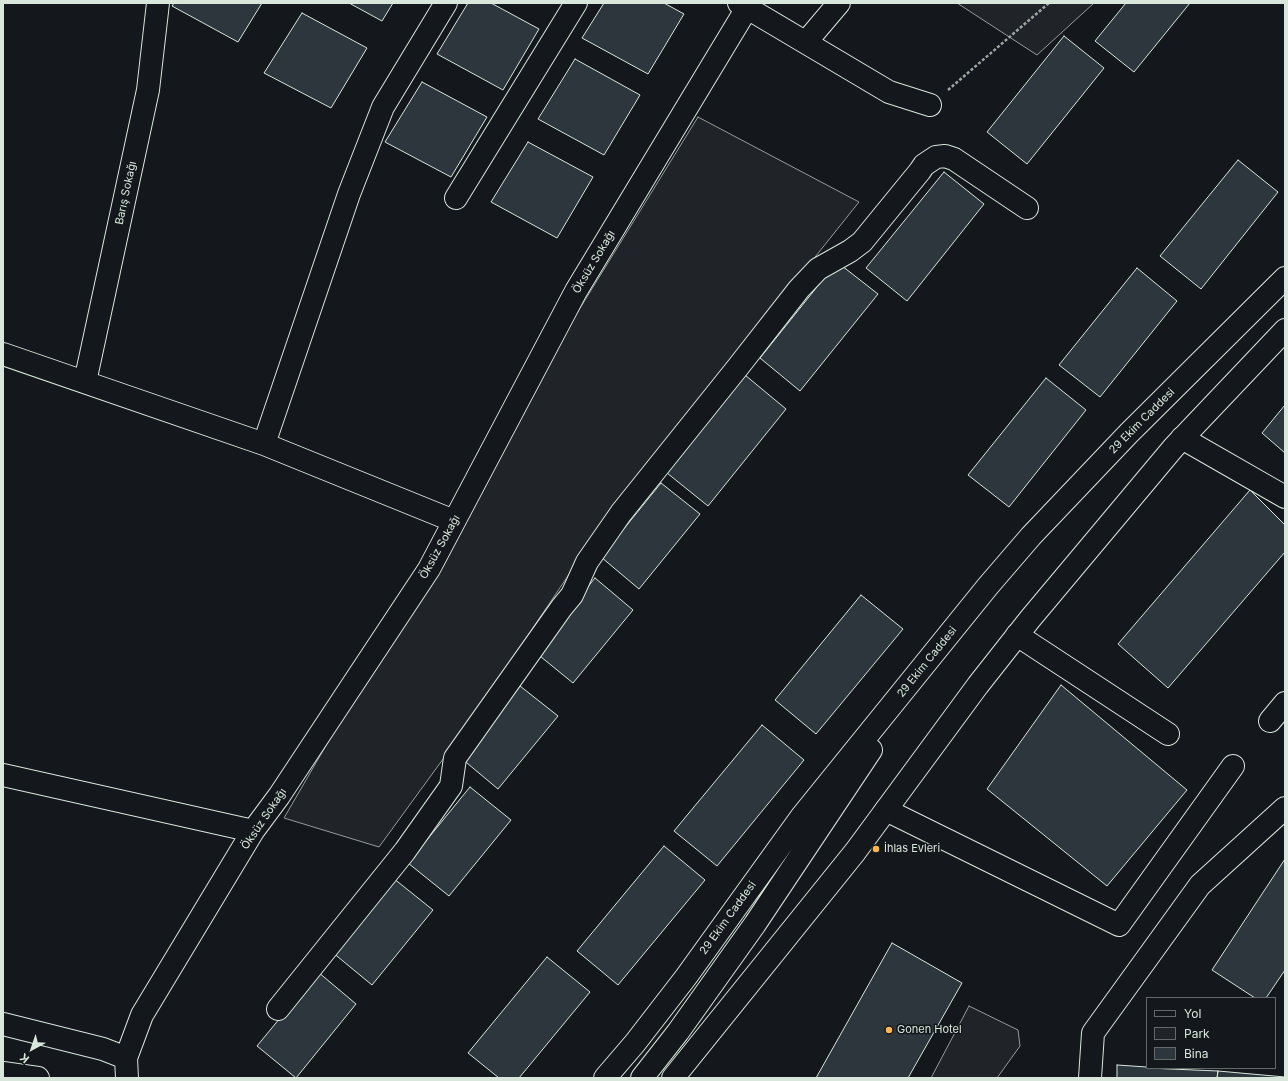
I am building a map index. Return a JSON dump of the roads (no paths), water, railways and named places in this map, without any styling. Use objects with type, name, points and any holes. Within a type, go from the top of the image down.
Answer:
[{"type":"street","name":"Barış Sokağı","points":[[85,382],[148,90],[158,3]]},
{"type":"street","points":[[264,444],[349,194],[383,107],[446,3]]},
{"type":"street","points":[[456,198],[576,3]]},
{"type":"street","points":[[806,42],[839,3]]},
{"type":"street","points":[[743,5],[889,92],[930,105]]},
{"type":"street","name":"Öksüz Sokağı","points":[[126,1068],[142,1015],[254,831],[429,569],[576,291],[743,5]]},
{"type":"street","points":[[278,1009],[405,851],[451,786],[455,758],[572,595],[587,562],[621,513],[799,289],[818,269],[850,251],[862,242],[920,172],[924,165],[929,160],[936,157],[945,156],[954,159],[1027,208]]},
{"type":"street","name":"29 Ekim Caddesi","points":[[605,1078],[635,1043],[686,977],[802,816],[988,586],[1031,536],[1129,433],[1285,278]]},
{"type":"street","points":[[673,1078],[855,852],[978,685],[1017,635],[1182,438],[1285,330]]},
{"type":"street","points":[[3,354],[264,444],[454,521]]},
{"type":"street","points":[[1182,438],[1285,497]]},
{"type":"street","points":[[1017,635],[1168,734]]},
{"type":"street","points":[[642,1078],[678,1032],[755,924],[867,757],[922,668]]},
{"type":"street","points":[[1270,721],[1285,703]]},
{"type":"street","points":[[886,810],[1119,925],[1233,766]]},
{"type":"street","points":[[3,774],[254,831]]},
{"type":"street","points":[[1090,1078],[1093,1034],[1200,885],[1285,808]]},
{"type":"street","points":[[3,1024],[103,1049],[126,1068]]},
{"type":"street","points":[[3,1073],[38,1078]]},
{"type":"place","name":"İhlas Evleri","points":[[876,849]]},
{"type":"place","name":"Gonen Hotel","points":[[889,1030]]}]
